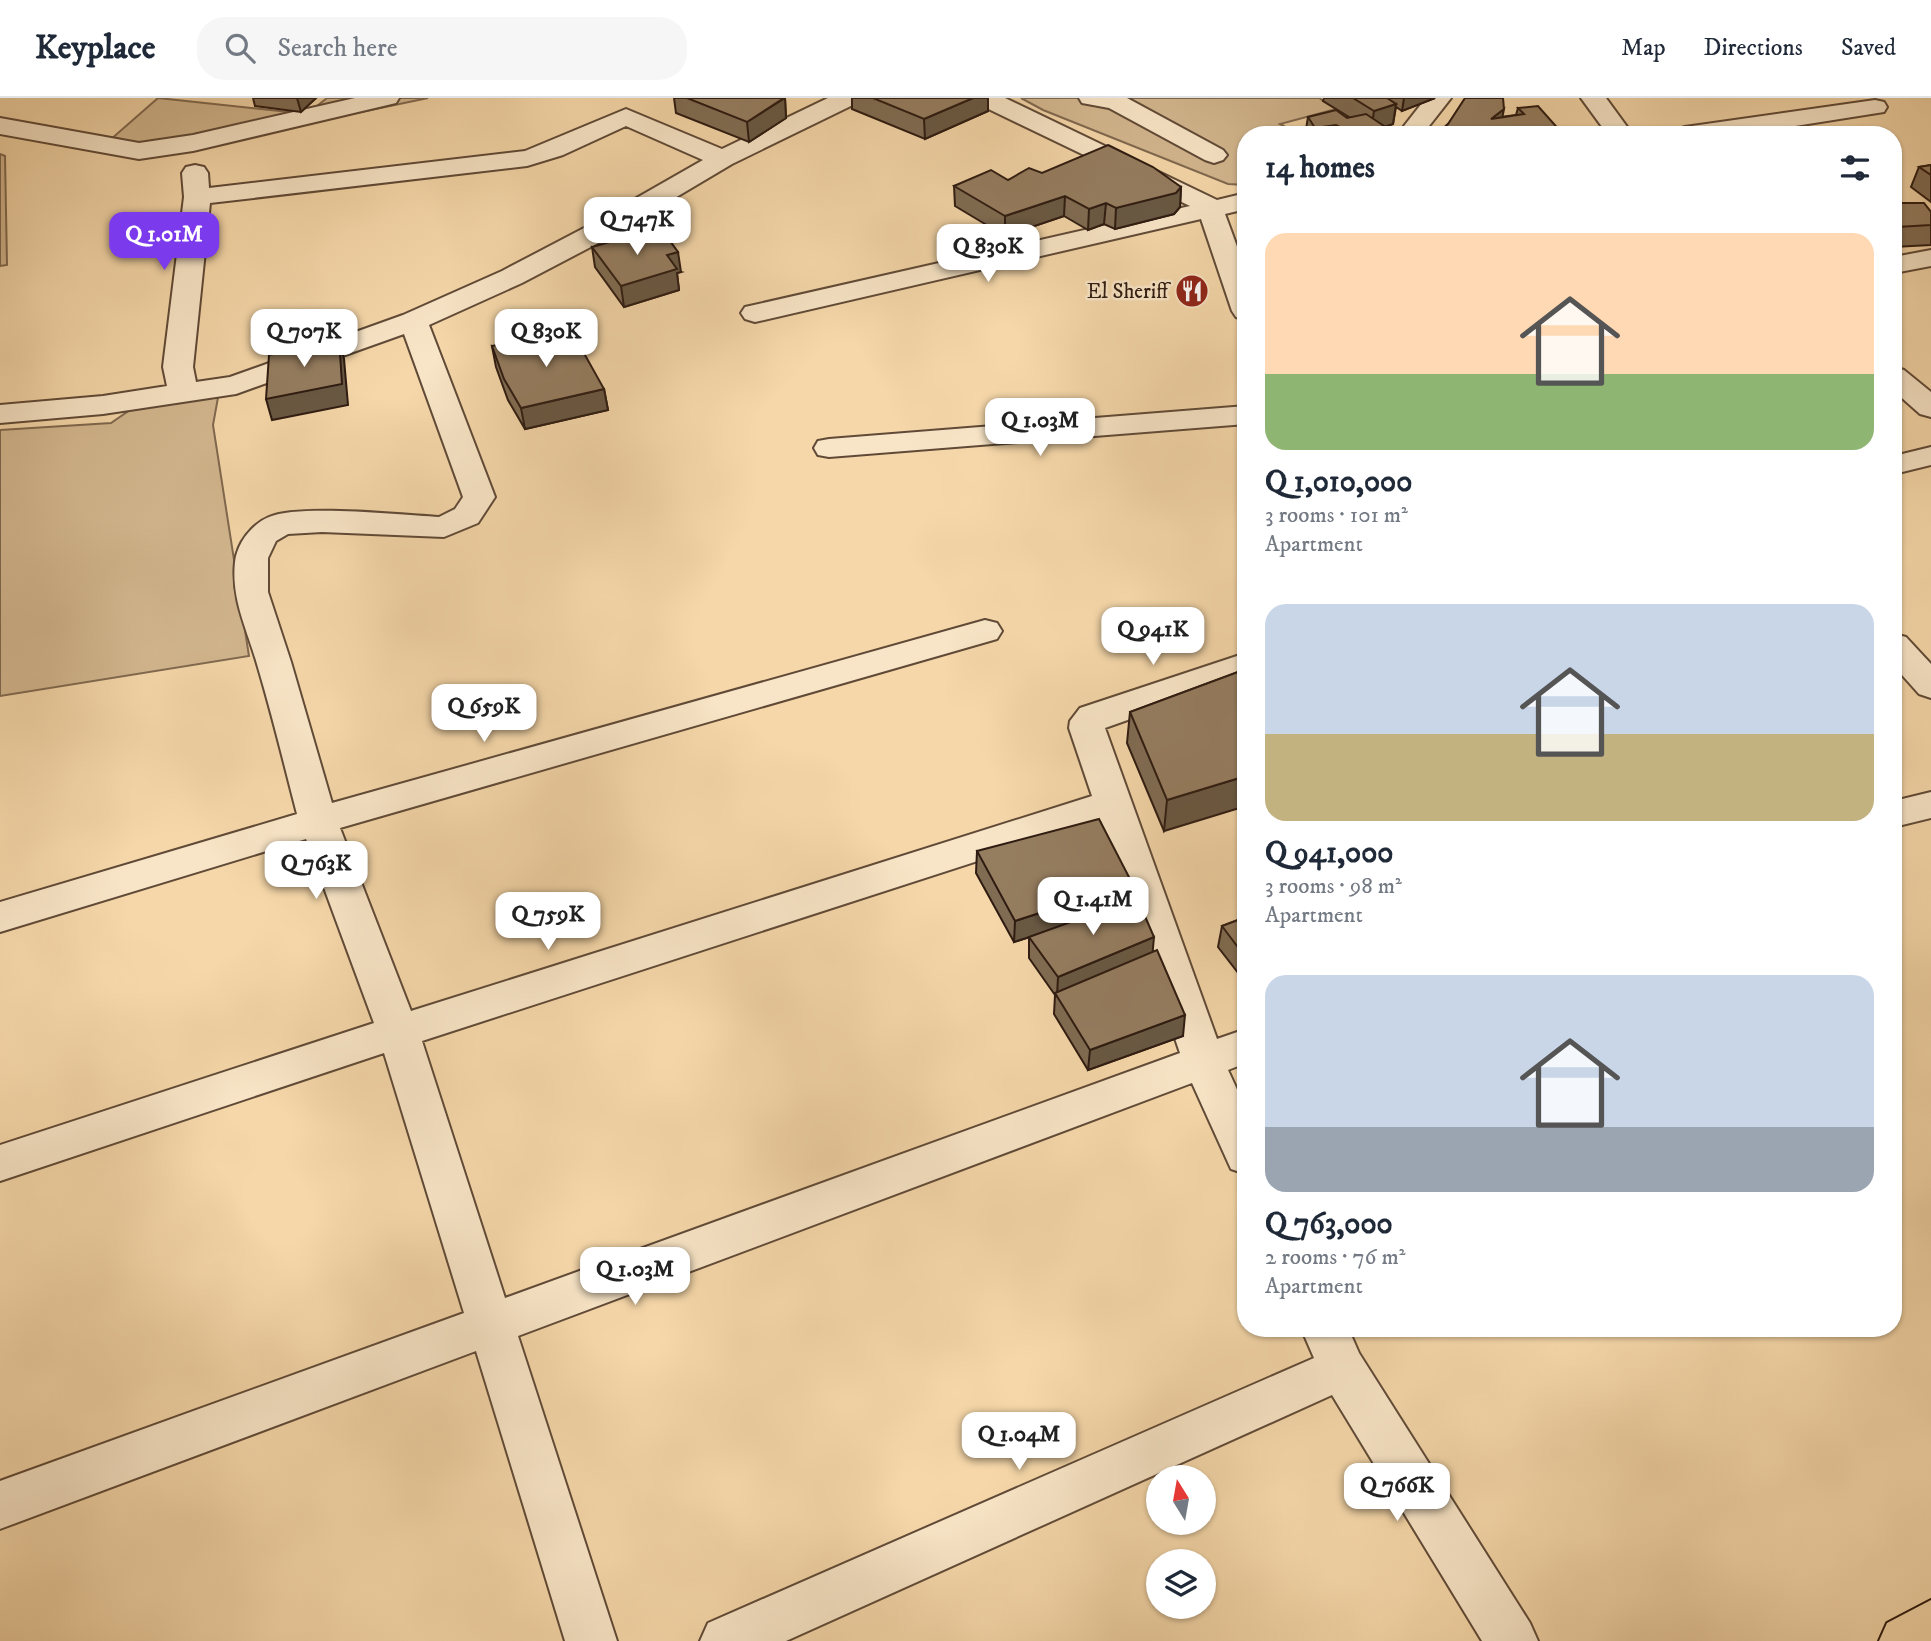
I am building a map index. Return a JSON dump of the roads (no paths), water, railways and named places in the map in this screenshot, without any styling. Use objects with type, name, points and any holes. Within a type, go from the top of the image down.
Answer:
[{"type":"main road","points":[[1905,1641],[1931,1626]]},
{"type":"street","points":[[0,126],[133,151],[193,143],[387,98]]},
{"type":"street","points":[[0,414],[103,405],[236,385],[413,321],[512,277],[723,159],[848,98]]},
{"type":"street","points":[[991,101],[1036,98]]},
{"type":"street","points":[[1091,98],[1116,102],[1214,155]]},
{"type":"street","points":[[1416,126],[1439,98]]},
{"type":"street","points":[[1592,98],[1614,126]]},
{"type":"street","points":[[991,101],[1210,208],[1237,285]]},
{"type":"street","points":[[1746,126],[1875,107]]},
{"type":"street","points":[[197,197],[527,158],[554,150],[626,117],[723,159]]},
{"type":"street","points":[[183,393],[178,367],[197,197],[193,143]]},
{"type":"street","points":[[755,313],[1237,203]]},
{"type":"street","points":[[1902,263],[1931,258]]},
{"type":"street","points":[[413,321],[479,497],[467,516],[444,527],[322,522],[281,524],[263,535],[252,558],[251,592],[274,662],[318,821],[398,1032],[591,1641]]},
{"type":"street","points":[[1902,383],[1931,408]]},
{"type":"street","points":[[829,448],[1237,416]]},
{"type":"street","points":[[1902,463],[1931,456]]},
{"type":"street","points":[[0,917],[318,821],[985,631]]},
{"type":"street","points":[[1902,654],[1931,686]]},
{"type":"street","points":[[1237,668],[1093,717],[1088,721],[1087,727],[1204,1063],[1237,1136]]},
{"type":"street","points":[[0,1163],[398,1032],[1115,803]]},
{"type":"street","points":[[1902,812],[1931,805]]},
{"type":"street","points":[[0,1506],[1237,1050]]},
{"type":"street","points":[[726,1641],[1333,1348],[1512,1641]]},
{"type":"place","name":"El Sheriff","points":[[1192,291]]}]
